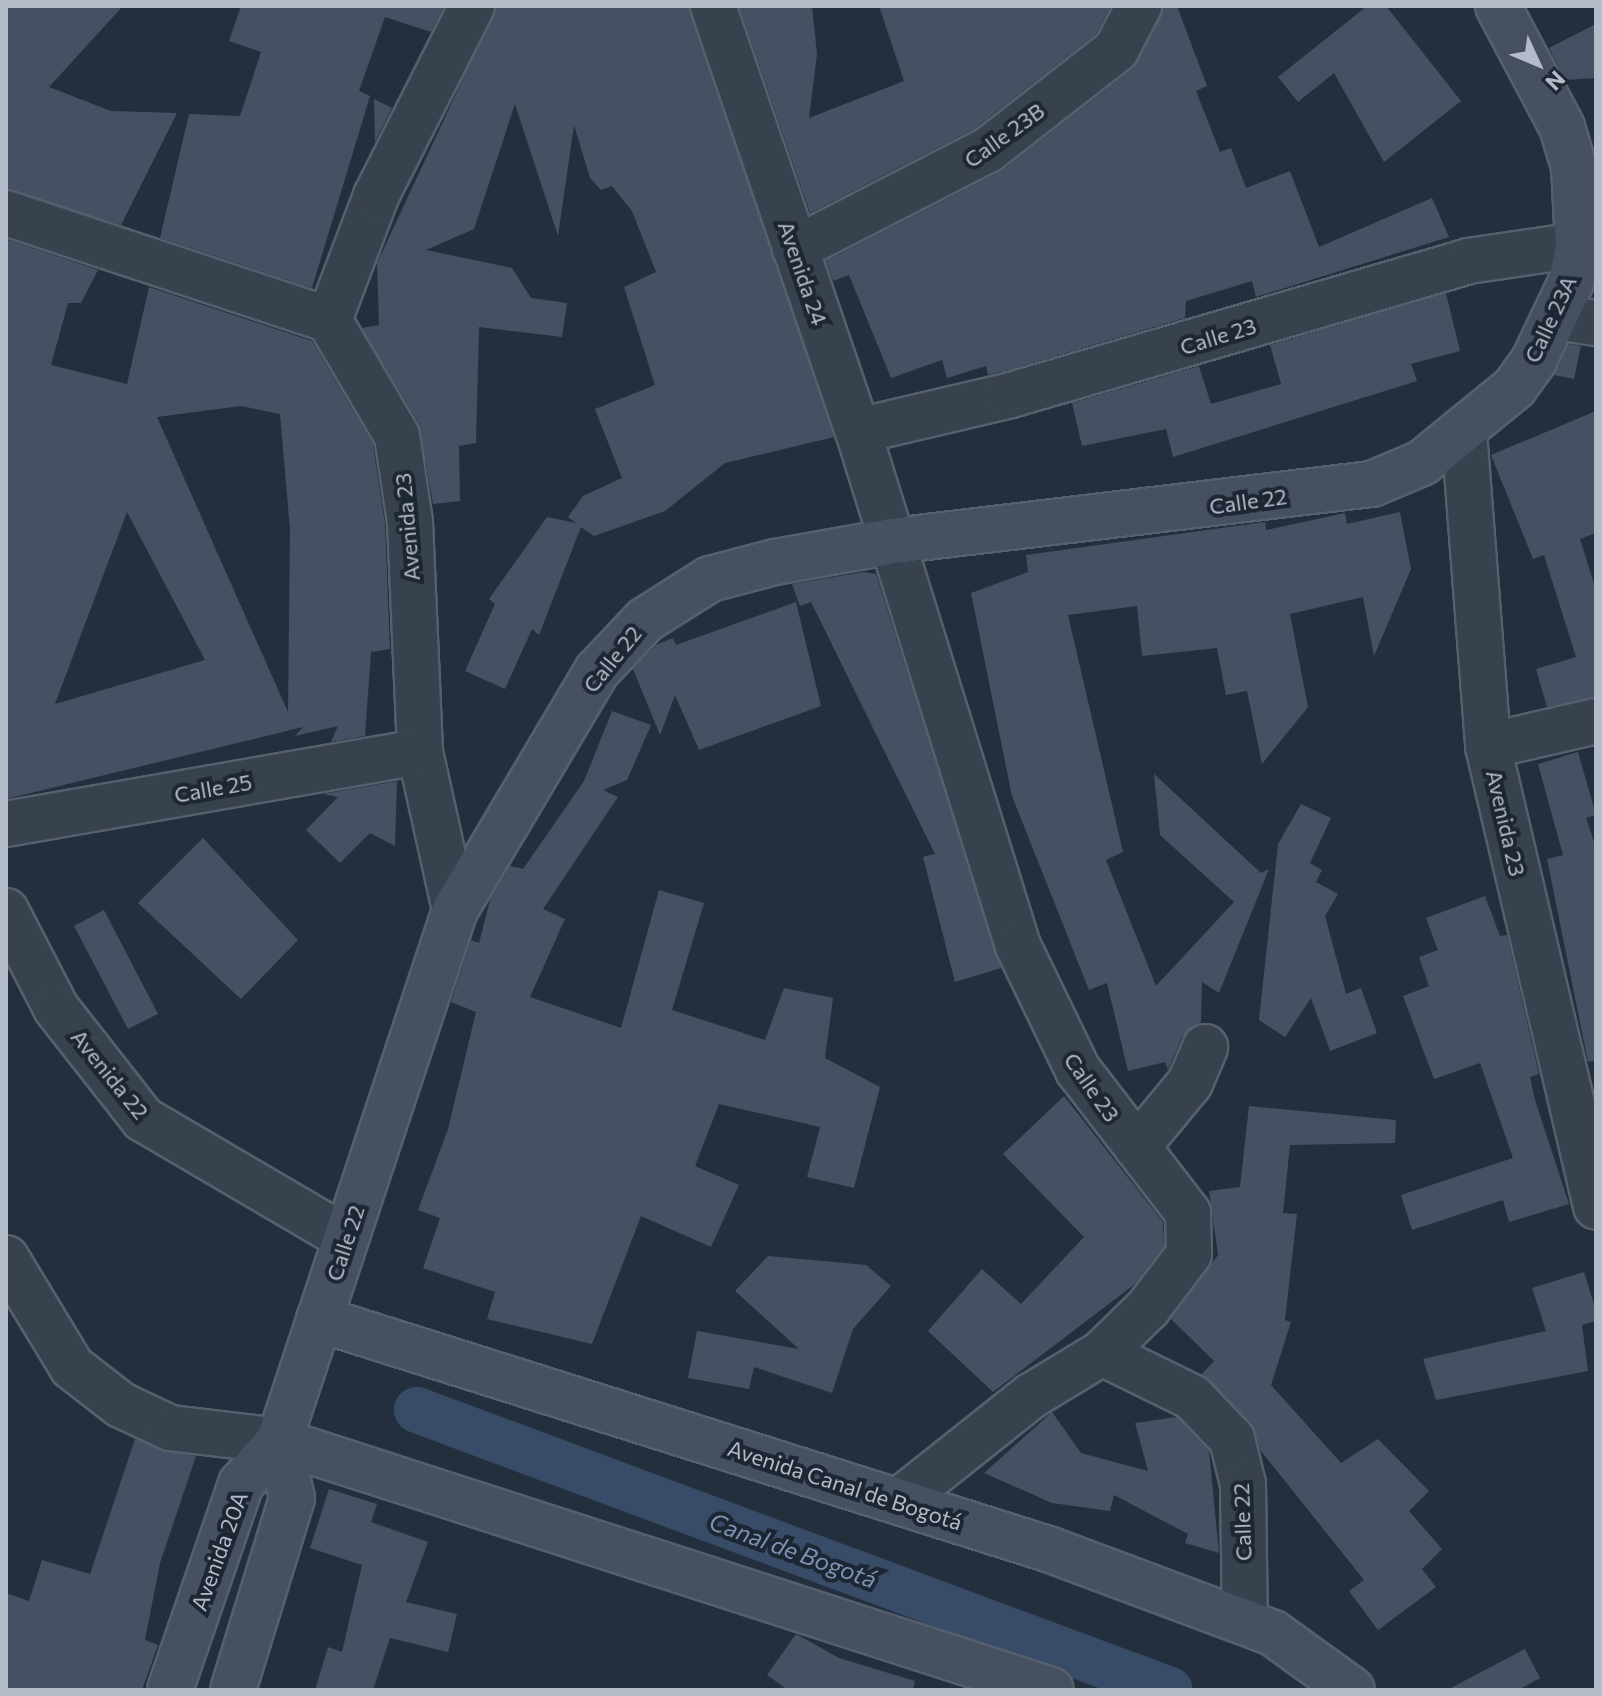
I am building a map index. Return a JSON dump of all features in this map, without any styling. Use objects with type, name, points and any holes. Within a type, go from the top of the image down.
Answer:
[{"type":"main road","name":"Calle 23A","points":[[1464,432],[1514,388],[1576,320],[1578,245],[1574,167],[1562,127],[1498,6]]},
{"type":"main road","name":"Calle 22","points":[[279,1441],[455,910],[597,671],[645,620],[710,579],[893,541],[1372,484],[1422,463],[1464,432]]},
{"type":"main road","name":"Avenida Canal de Bogotá","points":[[319,1319],[899,1501],[1245,1621],[1305,1652],[1352,1690]]},
{"type":"main road","name":"Avenida 20A","points":[[170,1690],[241,1484],[279,1441]]},
{"type":"main road","points":[[233,1690],[292,1498],[279,1441]]},
{"type":"main road","points":[[279,1441],[1051,1690]]},
{"type":"street","points":[[6,213],[329,320],[376,196],[472,6]]},
{"type":"street","name":"Avenida 24","points":[[713,6],[893,541]]},
{"type":"street","name":"Calle 23B","points":[[795,249],[988,150],[1116,50],[1139,6]]},
{"type":"street","name":"Calle 23","points":[[858,431],[1011,395],[1468,261],[1578,245]]},
{"type":"street","name":"Avenida 23","points":[[329,320],[397,436],[410,522],[420,752]]},
{"type":"street","name":"Avenida 23","points":[[1464,432],[1488,746],[1596,1207]]},
{"type":"street","name":"Calle 23","points":[[893,541],[1035,989],[1078,1070],[1188,1213],[1189,1254],[1102,1353],[1031,1396],[899,1501]]},
{"type":"street","points":[[1488,746],[1596,721]]},
{"type":"street","points":[[420,752],[455,910]]},
{"type":"street","name":"Calle 25","points":[[6,824],[420,752]]},
{"type":"street","name":"Avenida 22","points":[[6,911],[56,1008],[143,1119],[346,1238]]},
{"type":"street","points":[[1137,1147],[1190,1083],[1205,1047]]},
{"type":"street","points":[[6,1258],[72,1367],[121,1405],[170,1428],[279,1441]]},
{"type":"street","name":"Calle 22","points":[[1102,1353],[1192,1397],[1232,1439],[1243,1484],[1245,1621]]},
{"type":"building","points":[[6,6],[123,6],[49,87],[111,111],[177,113],[121,225],[6,189]]},
{"type":"building","points":[[241,6],[444,6],[431,32],[385,17],[359,91],[370,96],[312,288],[160,238],[189,114],[240,116],[261,52],[229,41]]},
{"type":"building","points":[[497,6],[689,6],[834,437],[725,463],[665,511],[594,536],[581,527],[539,635],[532,629],[505,689],[465,671],[495,604],[489,599],[547,517],[576,523],[568,517],[583,496],[622,478],[595,409],[655,385],[624,287],[656,272],[632,211],[612,186],[601,190],[590,178],[574,125],[558,236],[515,104],[474,229],[426,250],[512,268],[531,298],[567,303],[562,337],[479,327],[476,443],[459,446],[460,501],[433,504],[419,424],[362,328],[379,325],[377,263]]},
{"type":"building","points":[[739,6],[812,6],[817,54],[809,118],[904,81],[879,6],[1111,6],[1096,34],[974,129],[810,213]]},
{"type":"building","points":[[1164,6],[1177,6],[1207,86],[1196,91],[1220,152],[1231,148],[1246,188],[1290,171],[1319,247],[1432,198],[1449,237],[1256,297],[1252,281],[1186,301],[1185,318],[1005,371],[988,375],[986,366],[947,378],[942,360],[891,378],[849,275],[833,281],[826,261],[1003,170],[1132,69]]},
{"type":"building","points":[[1367,6],[1386,6],[1461,101],[1384,162],[1334,73],[1298,102],[1278,77]]},
{"type":"building","points":[[1596,24],[1596,78],[1565,80],[1549,48]]},
{"type":"building","points":[[374,99],[392,108],[375,142]]},
{"type":"building","points":[[6,239],[98,270],[81,303],[68,303],[51,365],[127,384],[149,287],[312,341],[373,444],[385,524],[390,649],[371,652],[365,736],[331,742],[338,726],[295,736],[303,727],[6,799]],"holes":[[[241,406],[280,414],[290,530],[288,712],[157,417]],[[127,512],[205,660],[55,704]]]},
{"type":"building","points":[[1446,293],[1460,351],[1411,364],[1417,381],[1173,457],[1166,429],[1082,446],[1072,403],[1199,366],[1211,404],[1281,384],[1270,345]]},
{"type":"building","points":[[1569,344],[1581,346],[1574,379],[1554,375]]},
{"type":"building","points":[[1596,411],[1596,533],[1580,539],[1596,590],[1596,697],[1547,707],[1536,669],[1576,657],[1544,555],[1533,559],[1491,455]]},
{"type":"building","points":[[1400,512],[1411,569],[1374,656],[1363,597],[1290,614],[1308,707],[1262,764],[1247,691],[1226,695],[1217,648],[1142,656],[1137,606],[1068,615],[1123,852],[1106,860],[1156,986],[1234,902],[1160,835],[1154,774],[1261,873],[1269,869],[1219,993],[1202,982],[1201,1022],[1182,1037],[1168,1070],[1165,1062],[1128,1071],[1107,983],[1089,990],[1012,796],[971,593],[1028,572],[1026,555],[1265,522],[1266,530],[1345,513],[1347,524]]},
{"type":"building","points":[[864,572],[876,574],[1001,968],[955,982],[923,857],[935,854],[811,602],[800,606],[792,584]]},
{"type":"building","points":[[796,602],[821,706],[699,750],[675,695],[660,735],[633,669],[656,645],[673,638],[676,645]]},
{"type":"building","points":[[612,711],[651,725],[627,780],[603,790],[618,797],[543,909],[565,919],[530,997],[621,1028],[659,890],[704,903],[672,1010],[765,1040],[784,988],[833,998],[825,1058],[880,1087],[854,1188],[807,1177],[820,1127],[719,1104],[695,1166],[739,1185],[711,1247],[641,1216],[592,1344],[487,1319],[495,1292],[423,1268],[440,1218],[418,1210],[448,1129],[476,1012],[451,1002],[471,940],[479,943],[490,900],[510,866],[523,869],[584,781]]},
{"type":"building","points":[[1578,752],[1596,815],[1586,818],[1596,848],[1596,1060],[1588,1062],[1547,859],[1563,855],[1538,764]]},
{"type":"building","points":[[397,781],[395,846],[370,833],[340,863],[306,830],[338,797],[323,794]]},
{"type":"building","points":[[1301,804],[1331,818],[1310,863],[1322,870],[1316,882],[1338,894],[1325,916],[1346,994],[1361,988],[1377,1033],[1330,1051],[1311,998],[1285,1037],[1259,1020],[1278,844]]},
{"type":"building","points":[[203,838],[298,940],[241,999],[138,903]]},
{"type":"building","points":[[1485,896],[1500,936],[1507,935],[1539,1074],[1530,1077],[1535,1100],[1569,1204],[1509,1222],[1503,1200],[1412,1230],[1401,1195],[1513,1158],[1480,1063],[1434,1079],[1403,996],[1429,986],[1419,957],[1438,950],[1426,918]]},
{"type":"building","points":[[104,910],[158,1014],[128,1029],[74,926]]},
{"type":"building","points":[[1064,1096],[1163,1222],[1164,1246],[1135,1284],[993,1392],[928,1331],[982,1269],[1021,1304],[1084,1237],[1003,1154]]},
{"type":"building","points":[[1249,1106],[1396,1120],[1395,1143],[1290,1145],[1283,1213],[1297,1214],[1285,1320],[1291,1322],[1271,1385],[1341,1463],[1378,1439],[1429,1491],[1409,1511],[1442,1549],[1422,1569],[1436,1587],[1378,1630],[1349,1591],[1364,1580],[1261,1451],[1250,1422],[1202,1374],[1214,1361],[1171,1319],[1218,1255],[1209,1191],[1240,1187]]},
{"type":"building","points":[[768,1256],[866,1265],[891,1286],[853,1329],[832,1393],[754,1367],[749,1389],[688,1378],[697,1331],[799,1349],[735,1291]]},
{"type":"building","points":[[1584,1272],[1596,1311],[1596,1321],[1582,1325],[1588,1371],[1436,1400],[1423,1359],[1546,1331],[1532,1288]]},
{"type":"building","points":[[1052,1412],[1081,1453],[1148,1471],[1135,1423],[1177,1417],[1209,1451],[1219,1553],[1185,1543],[1188,1534],[1114,1495],[1110,1511],[1052,1503],[984,1473]]},
{"type":"building","points":[[135,1439],[196,1456],[160,1563],[145,1640],[158,1645],[142,1690],[6,1690],[6,1593],[29,1601],[42,1560],[90,1574]]},
{"type":"building","points":[[329,1489],[377,1504],[371,1522],[428,1542],[406,1602],[457,1614],[448,1652],[390,1638],[373,1690],[315,1690],[328,1647],[342,1652],[362,1565],[310,1548]]},
{"type":"building","points":[[796,1634],[839,1658],[915,1681],[913,1690],[788,1690],[767,1675]]},
{"type":"building","points":[[1525,1649],[1540,1678],[1518,1690],[1447,1690]]},
{"type":"waterway","name":"Canal de Bogotá","points":[[417,1410],[1170,1690]]}]
